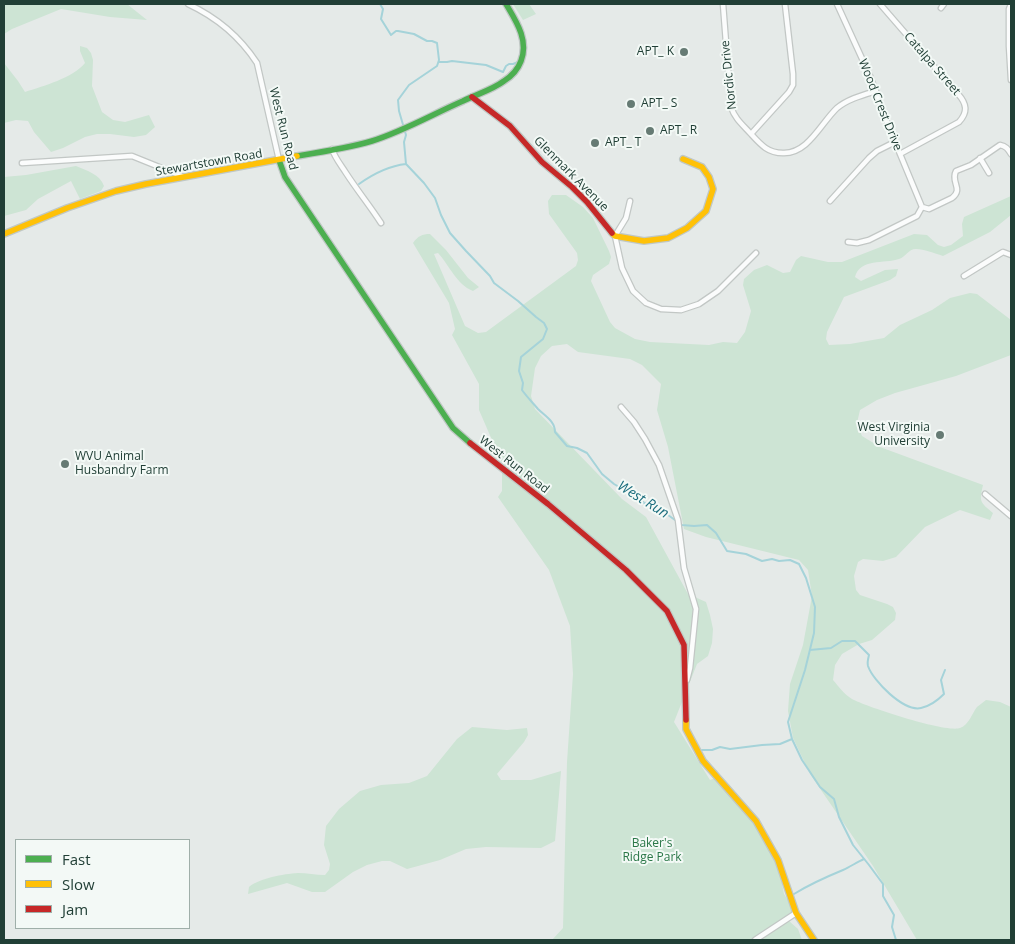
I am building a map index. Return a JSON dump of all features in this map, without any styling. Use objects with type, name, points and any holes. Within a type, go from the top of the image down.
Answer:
[{"type":"street","name":"West Run Road","points":[[188,4],[222,24],[257,63],[279,160],[285,177],[453,428],[548,504],[626,570],[667,611],[684,645],[686,729],[703,761],[756,821],[778,860],[796,913],[814,940]]},
{"type":"street","name":"Stewartstown Road","points":[[4,234],[64,209],[132,187],[279,160],[372,140],[395,133],[498,84],[514,72],[521,60],[524,49],[516,19],[506,4]]},
{"type":"street","name":"Nordic Drive","points":[[723,4],[730,107],[737,120],[766,149],[775,153],[785,154],[794,152],[801,148],[838,108],[847,102],[876,91]]},
{"type":"street","points":[[751,134],[793,86],[785,4]]},
{"type":"street","name":"Wood Crest Drive","points":[[837,4],[876,91],[922,207]]},
{"type":"street","name":"Catalpa Street","points":[[880,4],[964,101],[965,106],[963,118],[959,122],[900,154]]},
{"type":"street","points":[[1011,4],[1009,10],[1011,80]]},
{"type":"street","name":"Glenmark Avenue","points":[[472,97],[506,122],[522,137],[537,157],[584,198],[615,236]]},
{"type":"street","points":[[830,201],[869,158],[877,151],[895,142]]},
{"type":"street","points":[[848,242],[857,243],[869,240],[917,216],[922,207],[929,209],[955,195],[957,188],[954,178],[956,171],[971,165],[1000,145],[1004,145],[1011,154]]},
{"type":"street","points":[[332,149],[350,180],[371,207],[380,223]]},
{"type":"street","points":[[22,163],[132,156],[186,178]]},
{"type":"street","points":[[980,158],[989,173]]},
{"type":"street","points":[[615,236],[644,241],[668,238],[687,228],[706,211],[713,189],[709,177],[702,167],[683,159]]},
{"type":"street","points":[[630,201],[626,218],[615,236],[622,268],[633,291],[646,302],[662,308],[681,310],[699,304],[718,291],[756,253]]},
{"type":"street","points":[[964,276],[1003,252],[1011,255]]},
{"type":"street","points":[[621,407],[634,422],[659,465],[678,520],[684,568],[696,609],[690,668],[685,686]]},
{"type":"street","points":[[985,494],[1011,516]]},
{"type":"street","points":[[755,940],[796,913]]},
{"type":"green space","points":[[4,4],[127,4],[147,20],[110,17],[61,9],[4,34]]},
{"type":"green space","points":[[513,4],[529,4],[536,14],[523,20]]},
{"type":"green space","points":[[80,46],[87,48],[91,53],[93,60],[92,86],[102,112],[113,120],[125,122],[149,115],[155,127],[146,135],[134,137],[97,134],[85,137],[51,152],[34,132],[28,121],[16,120],[4,123],[4,63],[25,92],[57,81],[80,68],[85,63]]},
{"type":"green space","points":[[76,166],[93,173],[102,182],[104,186],[101,191],[80,199],[71,181],[38,199],[26,210],[4,216],[4,177]]},
{"type":"green space","name":"Baker's Ridge Park","points":[[552,195],[566,195],[583,207],[593,218],[609,251],[611,257],[609,264],[593,275],[591,281],[610,322],[615,328],[635,339],[650,342],[709,345],[723,342],[737,343],[745,332],[751,311],[743,285],[744,279],[754,270],[767,265],[783,273],[790,272],[796,260],[801,256],[828,262],[842,262],[914,234],[927,235],[938,245],[944,247],[951,245],[963,236],[962,224],[964,217],[1011,196],[1011,215],[990,232],[943,256],[913,249],[899,259],[867,264],[862,267],[855,277],[861,281],[885,270],[898,269],[896,276],[890,280],[844,297],[827,332],[826,339],[829,345],[850,344],[884,338],[900,325],[932,310],[950,298],[970,293],[977,294],[1011,320],[1011,355],[956,376],[895,393],[877,400],[860,410],[857,423],[862,436],[880,447],[983,485],[982,501],[993,513],[990,520],[960,510],[925,527],[896,557],[883,561],[863,559],[858,562],[854,576],[856,590],[860,595],[893,607],[896,613],[895,620],[872,640],[859,644],[842,654],[835,665],[833,680],[846,695],[860,703],[906,718],[952,729],[960,728],[968,722],[977,707],[986,700],[1000,702],[1011,707],[1011,940],[917,940],[873,866],[810,774],[793,738],[788,711],[790,684],[803,645],[812,596],[808,570],[799,560],[706,537],[684,529],[668,447],[657,410],[661,384],[642,365],[630,359],[578,352],[567,344],[552,346],[541,356],[535,368],[531,396],[535,409],[622,499],[646,517],[688,594],[706,602],[713,629],[712,643],[708,656],[697,664],[674,722],[710,780],[715,778],[760,831],[779,868],[784,894],[796,913],[789,921],[798,929],[802,940],[552,940],[563,928],[567,762],[573,674],[570,626],[549,570],[498,497],[502,491],[502,463],[479,410],[479,384],[452,335],[455,329],[449,303],[413,243],[420,236],[430,234],[446,250],[468,278],[479,287],[473,291],[467,288],[438,253],[434,254],[465,326],[478,333],[486,332],[576,266],[578,260],[577,253],[549,214],[548,201]]},
{"type":"green space","points":[[472,727],[507,730],[527,728],[528,735],[524,742],[497,774],[501,780],[531,780],[561,771],[555,841],[541,848],[486,847],[466,849],[440,860],[407,869],[390,861],[382,861],[367,865],[353,872],[325,892],[312,892],[287,883],[248,894],[249,887],[259,881],[272,877],[298,873],[325,875],[329,870],[330,864],[324,845],[326,826],[339,809],[360,791],[381,785],[409,783],[427,776],[457,739]]},
{"type":"waterway","name":"West Run","points":[[380,4],[383,9],[381,19],[391,35],[398,31],[414,34],[427,41],[437,43],[439,60],[437,66],[409,85],[398,100],[406,135],[404,142],[406,164],[435,198],[450,233],[490,276],[494,283],[544,323],[547,329],[543,339],[521,357],[519,371],[524,393],[551,422],[555,432],[567,446],[587,453],[602,474],[614,484],[637,495],[644,503],[654,505],[682,525],[707,525],[716,533],[727,551],[746,554],[762,561],[772,559],[779,561],[790,560],[799,564],[806,578],[815,607],[814,633],[805,670],[788,722],[792,739],[802,760],[820,787],[834,799],[839,817],[853,845],[883,884],[883,896],[894,915],[892,927],[896,940]]},
{"type":"waterway","points":[[439,62],[452,61],[486,65],[503,72],[506,66],[518,62]]},
{"type":"waterway","name":"West Run","points":[[359,184],[381,171],[406,164]]},
{"type":"waterway","points":[[810,650],[831,648],[842,641],[855,641],[869,655],[868,666],[882,687],[898,700],[914,708],[928,706],[944,694],[941,680],[945,670]]},
{"type":"waterway","points":[[702,750],[712,750],[720,747],[730,749],[780,744],[792,739]]},
{"type":"waterway","points":[[794,894],[864,859]]},
{"type":"traffic: fast","points":[[297,156],[354,146],[384,137],[507,79],[520,64],[523,46],[520,31],[506,4]]},
{"type":"traffic: fast","points":[[279,160],[285,177],[453,428],[470,443]]},
{"type":"traffic: slow","points":[[4,234],[67,208],[116,191],[297,156]]},
{"type":"traffic: slow","points":[[612,233],[615,236],[644,241],[668,238],[687,228],[706,211],[713,189],[709,177],[702,167],[683,159]]},
{"type":"traffic: slow","points":[[686,720],[686,729],[703,761],[756,821],[778,860],[796,913],[814,940]]},
{"type":"traffic: jam","points":[[472,97],[510,126],[542,162],[587,202],[612,233]]},
{"type":"traffic: jam","points":[[470,443],[548,504],[626,570],[667,611],[684,645],[686,720]]},
{"type":"place","name":"APT_ K","points":[[684,52]]},
{"type":"place","name":"APT_ S","points":[[631,104]]},
{"type":"place","name":"APT_ R","points":[[650,131]]},
{"type":"place","name":"APT_ T","points":[[595,143]]},
{"type":"place","name":"West Virginia University","points":[[940,435]]},
{"type":"place","name":"WVU Animal Husbandry Farm","points":[[65,464]]}]
